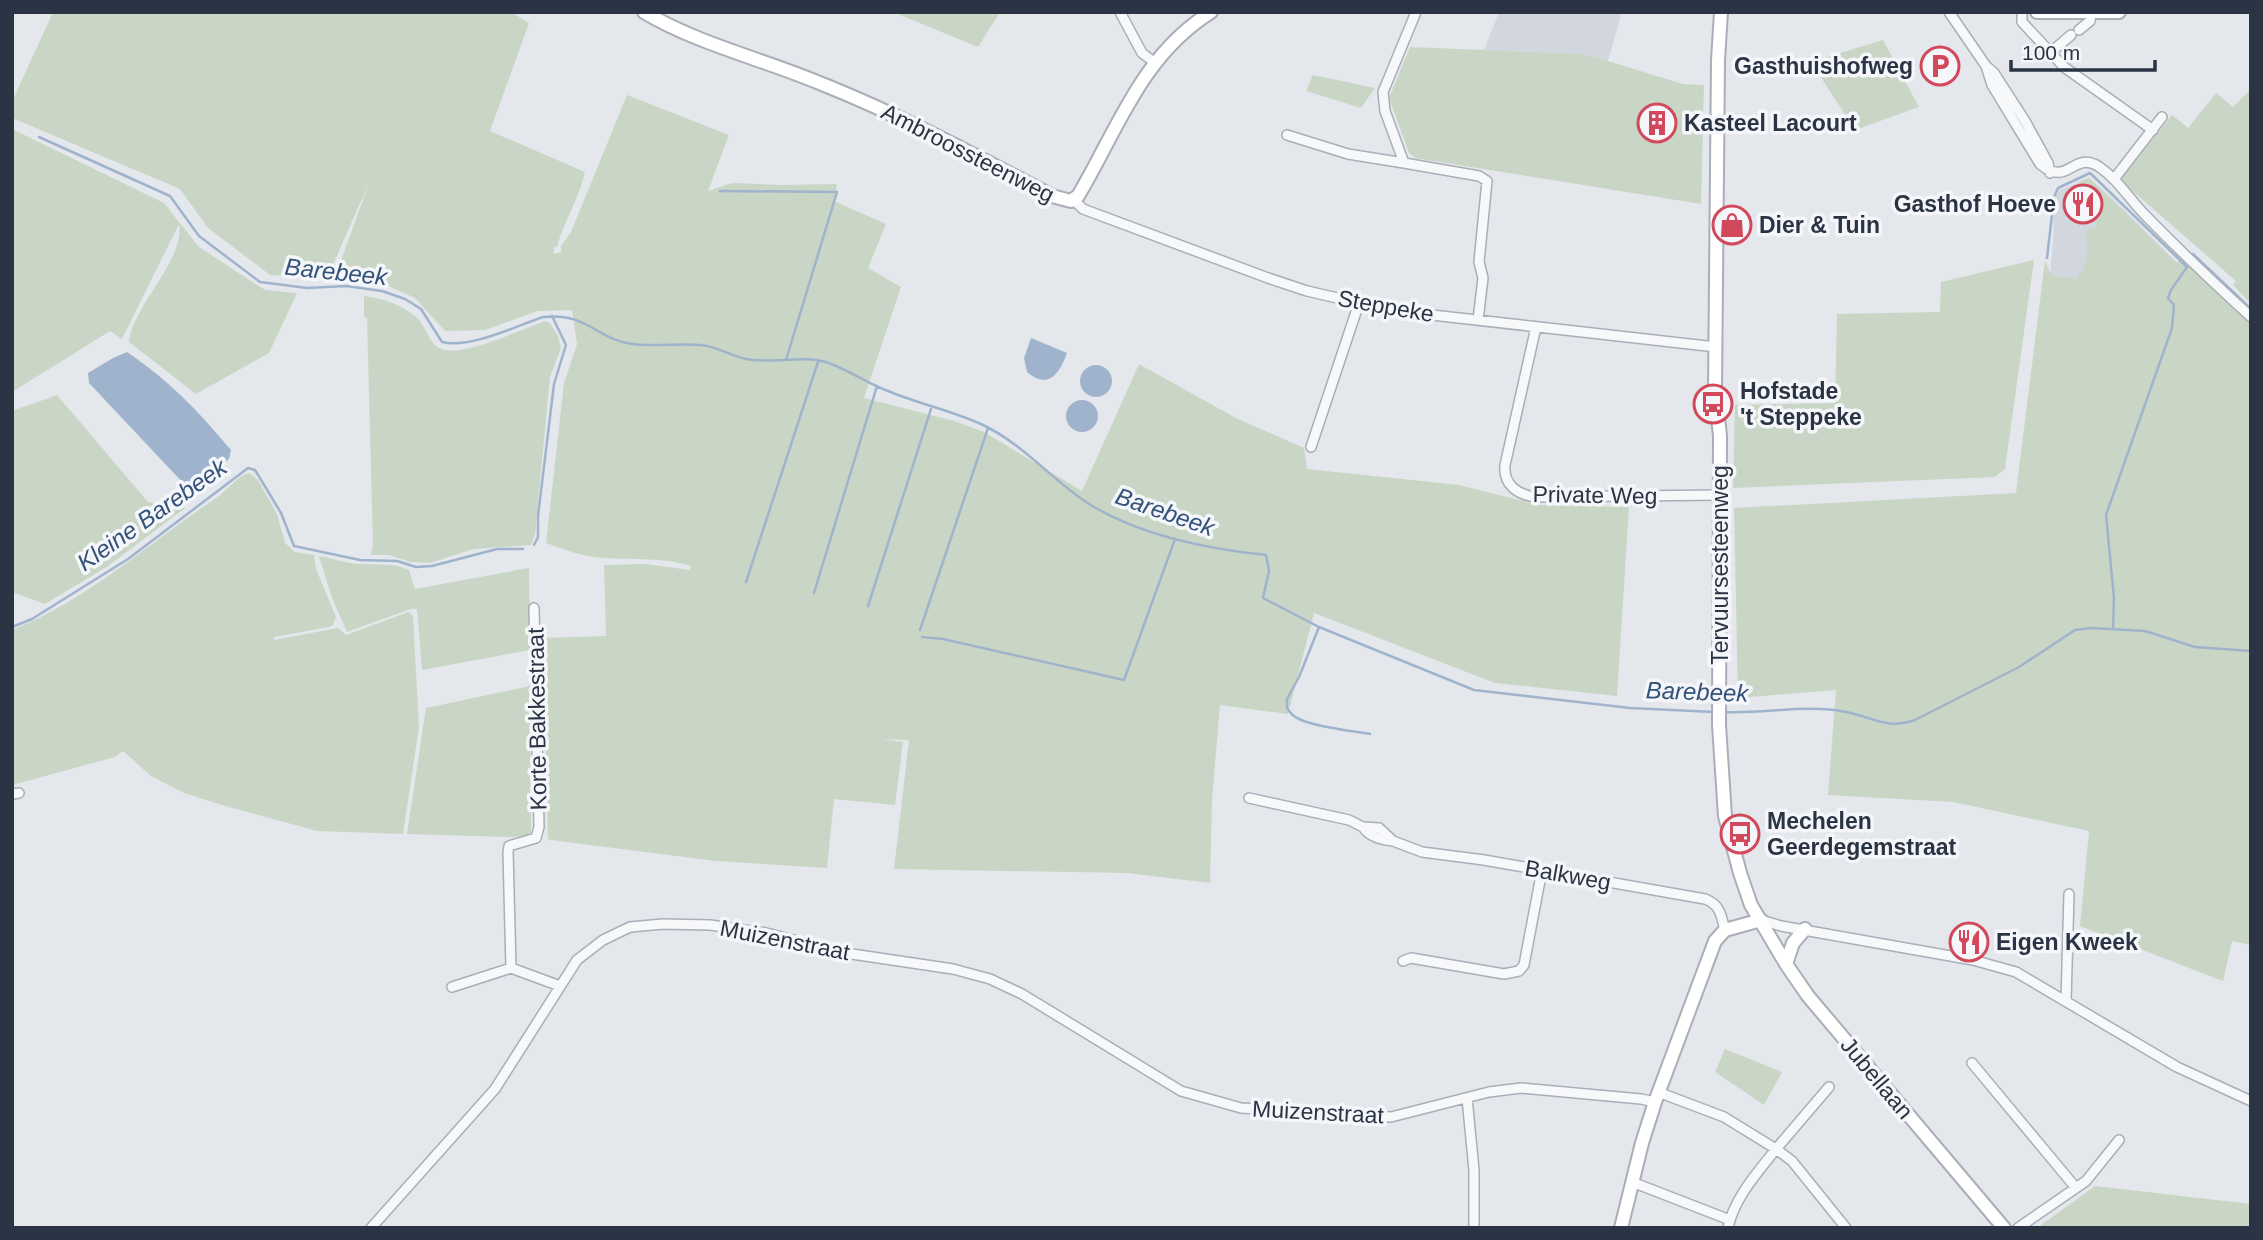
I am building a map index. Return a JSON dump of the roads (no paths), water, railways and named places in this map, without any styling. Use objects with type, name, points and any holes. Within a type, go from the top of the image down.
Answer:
[{"type":"main road","name":"Ambroossteenweg","points":[[644,12],[663,17],[692,37],[800,75],[870,104],[1063,200],[1074,200],[1083,188],[1138,86],[1154,62],[1186,31],[1211,12]]},
{"type":"main road","name":"Tervuursesteenweg","points":[[1715,12],[1718,60]]},
{"type":"main road","name":"Tervuursesteenweg","points":[[1721,12],[1718,60],[1716,347],[1716,409],[1720,436],[1720,725],[1725,816],[1740,873],[1751,905],[1760,920]]},
{"type":"main road","points":[[2037,12],[2119,12]]},
{"type":"main road","points":[[1621,1228],[1657,1097],[1715,941],[1725,930],[1760,920]]},
{"type":"main road","name":"Jubellaan","points":[[1760,920],[1786,964],[1826,1017],[2004,1228]]},
{"type":"main road","points":[[1786,964],[1794,941],[1805,929]]},
{"type":"street","points":[[1120,12],[1142,53],[1154,62]]},
{"type":"street","points":[[1404,163],[1385,111],[1383,92],[1416,12]]},
{"type":"street","points":[[1949,12],[1986,66],[1994,73],[2003,95],[2050,173],[2059,174],[2083,162],[2089,162],[2114,179],[2144,215],[2251,317]]},
{"type":"street","points":[[2022,12],[2022,22],[2073,74],[2153,130]]},
{"type":"street","points":[[2050,53],[2090,21],[2083,13]]},
{"type":"street","points":[[2114,179],[2162,117]]},
{"type":"street","points":[[1287,135],[1348,154],[1486,179],[1487,197],[1479,262],[1483,278],[1478,320]]},
{"type":"street","name":"Steppeke","points":[[1074,200],[1083,209],[1269,278],[1307,291],[1359,303],[1478,320],[1716,347]]},
{"type":"street","points":[[1311,447],[1359,303]]},
{"type":"street","name":"Private Weg","points":[[1536,327],[1506,465],[1506,478],[1512,488],[1522,494],[1536,497],[1720,495]]},
{"type":"street","name":"Korte Bakkestraat","points":[[511,968],[509,846],[536,838],[538,831],[534,608]]},
{"type":"street","name":"Balkweg","points":[[1249,798],[1349,820],[1363,827],[1379,828],[1393,841],[1422,852],[1542,870],[1714,902],[1719,908],[1725,930]]},
{"type":"street","points":[[1402,961],[1411,958],[1504,974],[1519,971],[1524,965],[1542,870]]},
{"type":"street","points":[[2066,1001],[2068,894]]},
{"type":"street","points":[[1760,920],[1973,960],[2016,972],[2177,1067],[2251,1101]]},
{"type":"street","name":"Muizenstraat","points":[[371,1228],[495,1089],[577,960],[603,940],[629,927],[663,924],[710,925],[766,933],[845,953],[953,969],[990,979],[1022,994],[1181,1091],[1218,1104],[1258,1110],[1391,1116],[1521,1088],[1641,1099],[1657,1097],[1724,1117],[1776,1149],[1792,1161],[1846,1228]]},
{"type":"street","points":[[452,987],[511,968],[560,986]]},
{"type":"street","points":[[1972,1063],[2076,1188]]},
{"type":"street","points":[[1632,1182],[1729,1224],[1749,1183],[1829,1087]]},
{"type":"street","points":[[1467,1098],[1474,1170],[1474,1228]]},
{"type":"street","points":[[2018,1228],[2086,1181],[2119,1140]]},
{"type":"water","points":[[1031,338],[1067,353],[1053,377],[1042,380],[1027,372],[1024,358]]},
{"type":"water","points":[[127,352],[183,397],[231,450],[229,459],[196,485],[185,485],[89,383],[88,373]]},
{"type":"water","points":[[1096,365],[1108,369],[1112,381],[1108,393],[1096,397],[1084,393],[1080,381],[1084,369]]},
{"type":"water","points":[[1082,400],[1094,404],[1098,416],[1094,428],[1082,432],[1070,428],[1066,416],[1070,404]]},
{"type":"waterway","name":"Barebeek","points":[[39,137],[170,196],[199,236],[260,282],[307,288],[346,286],[382,291],[405,299],[421,309],[442,342],[479,340],[543,317],[558,317],[582,322],[610,337],[632,344],[701,345],[746,359],[806,359],[826,362],[888,391],[960,416],[998,433],[1089,504],[1109,515],[1175,539],[1266,555],[1269,571],[1263,598],[1319,627],[1474,690],[1630,708],[1714,712]]},
{"type":"waterway","points":[[2047,258],[2054,197],[2058,188],[2090,173],[2187,267],[2168,298],[2174,305],[2172,328],[2106,515],[2114,598],[2113,628]]},
{"type":"waterway","points":[[720,191],[837,192],[786,360]]},
{"type":"waterway","points":[[2193,254],[2251,309]]},
{"type":"waterway","points":[[534,545],[538,537],[538,516],[554,384],[566,345],[552,316]]},
{"type":"waterway","points":[[746,582],[818,362]]},
{"type":"waterway","points":[[814,593],[877,386]]},
{"type":"waterway","points":[[868,606],[931,409]]},
{"type":"waterway","points":[[920,630],[988,428]]},
{"type":"waterway","name":"Kleine Barebeek","points":[[12,627],[32,619],[128,559],[248,468],[255,470],[281,513],[294,546],[360,560],[397,561],[416,567],[432,566],[497,549],[523,549]]},
{"type":"waterway","points":[[922,637],[943,639],[1124,680],[1175,539]]},
{"type":"waterway","points":[[1319,627],[1287,699],[1287,708],[1294,716],[1309,723],[1370,734]]},
{"type":"waterway","name":"Barebeek","points":[[1724,712],[1831,710],[1880,722],[1905,723],[2019,667],[2075,630],[2092,628],[2145,631],[2195,647],[2251,651]]},
{"type":"place","name":"Gasthuishofweg","points":[[1940,66]]},
{"type":"place","name":"Kasteel Lacourt","points":[[1657,123]]},
{"type":"place","name":"Gasthof Hoeve","points":[[2083,204]]},
{"type":"place","name":"Dier & Tuin","points":[[1732,225]]},
{"type":"place","name":"Hofstade 't Steppeke","points":[[1713,404]]},
{"type":"place","name":"Mechelen Geerdegemstraat","points":[[1740,834]]},
{"type":"place","name":"Eigen Kweek","points":[[1969,942]]}]
